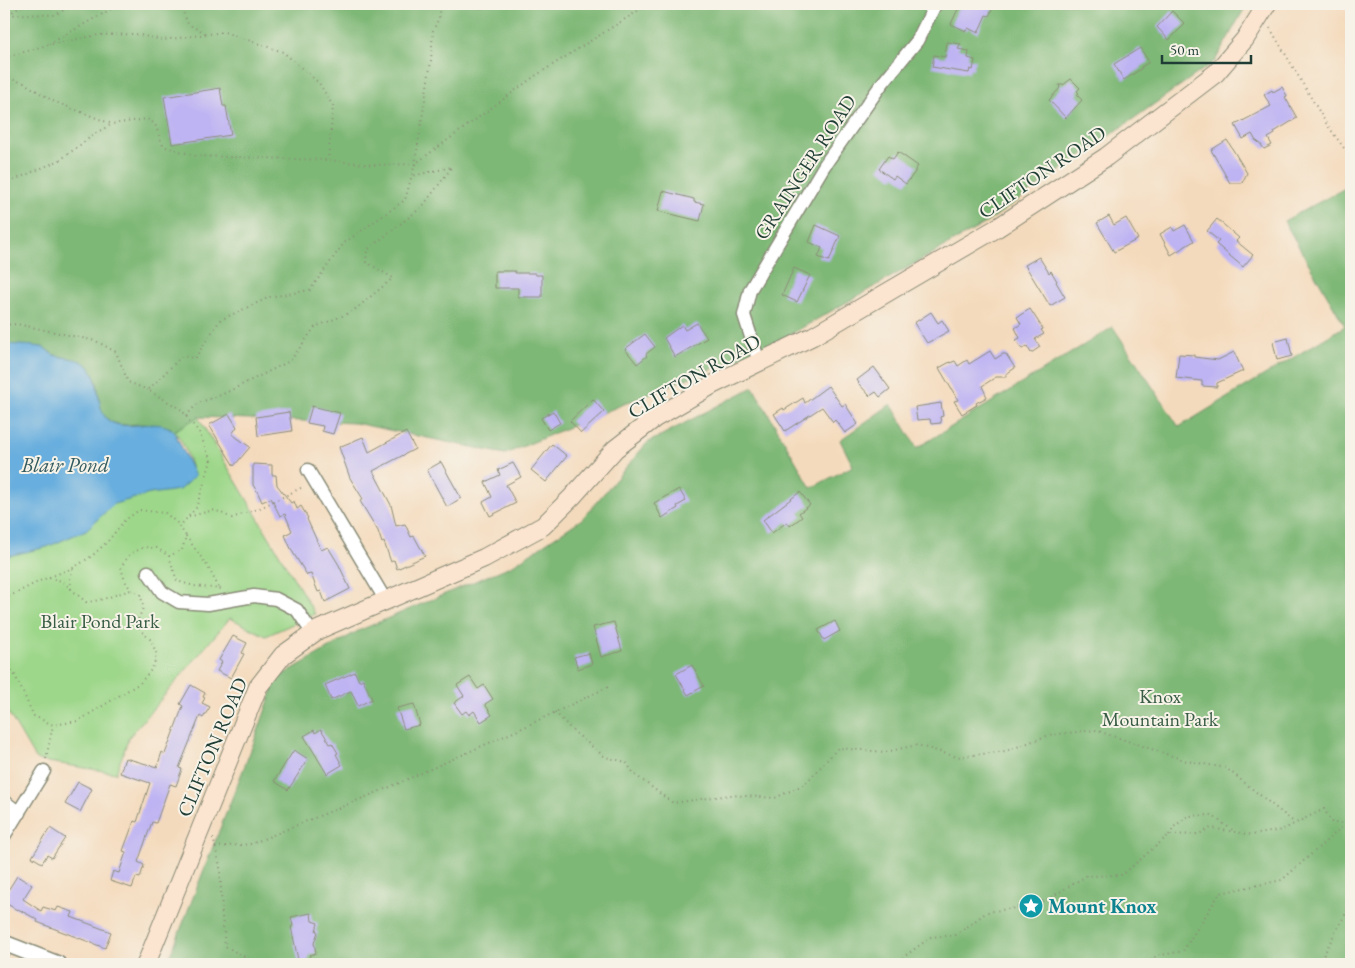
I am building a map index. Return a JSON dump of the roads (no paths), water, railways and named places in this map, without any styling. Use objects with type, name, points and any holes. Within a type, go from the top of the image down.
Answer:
[{"type":"main road","name":"CLIFTON ROAD","points":[[146,964],[258,687],[283,655],[318,630],[484,558],[543,526],[615,449],[655,418],[712,385],[813,336],[997,228],[1106,157],[1216,73],[1245,40],[1264,8]]},
{"type":"street","name":"GRAINGER ROAD","points":[[759,362],[744,315],[750,290],[824,166],[881,85],[917,41],[935,4]]},
{"type":"street","points":[[312,476],[386,601]]},
{"type":"street","points":[[148,572],[162,592],[179,602],[208,604],[254,596],[276,599],[297,610],[313,634]]},
{"type":"street","points":[[4,836],[44,771]]},
{"type":"street","points":[[4,801],[19,813]]},
{"type":"street","points":[[4,943],[58,964]]},
{"type":"water","name":"Blair Pond","points":[[4,344],[42,347],[54,355],[87,364],[94,375],[100,406],[106,418],[118,425],[152,424],[167,427],[174,431],[195,476],[179,490],[150,494],[114,504],[86,530],[47,547],[4,557]]},
{"type":"place","name":"Mount Knox","points":[[1031,906]]},
{"type":"park label","name":"Blair Pond Park","points":[[100,621]]},
{"type":"park label","name":"Knox Mountain Park","points":[[1160,708]]}]
